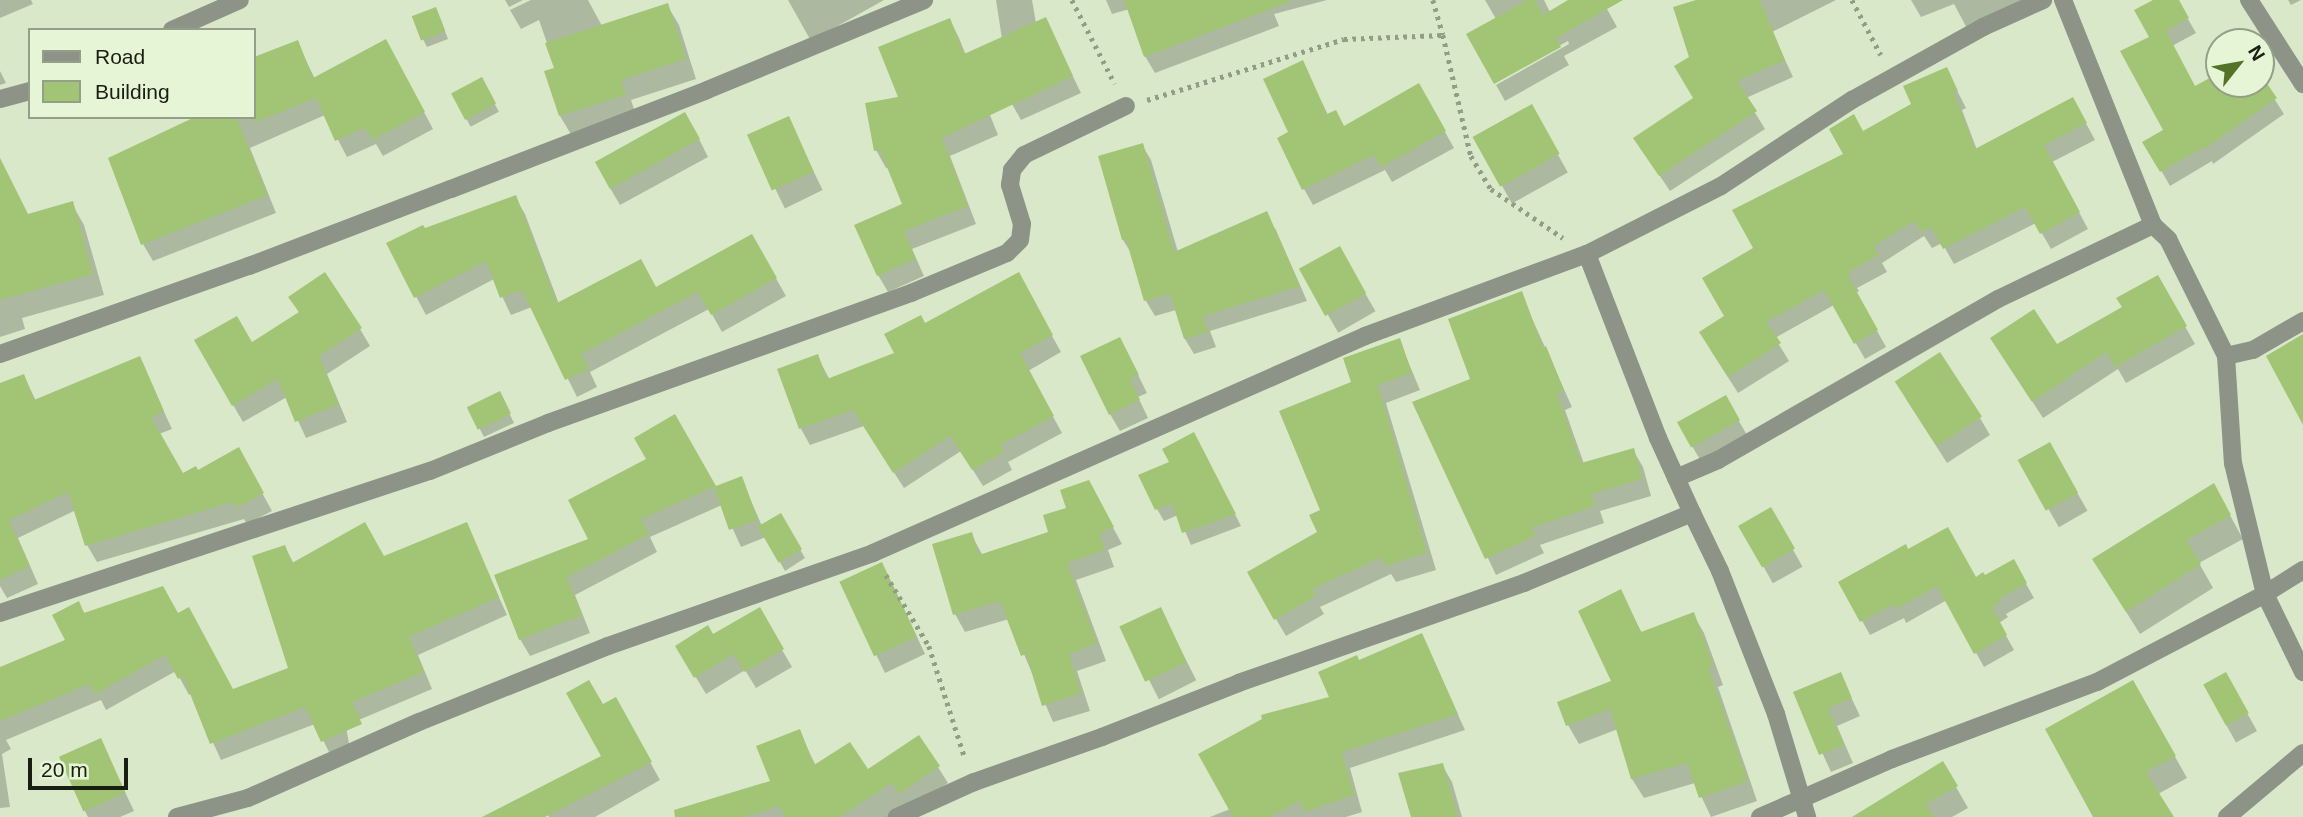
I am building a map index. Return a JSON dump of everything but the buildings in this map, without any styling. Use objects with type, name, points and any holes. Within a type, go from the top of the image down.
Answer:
[{"type":"street","points":[[177,28],[240,0]]},
{"type":"street","points":[[0,354],[438,194],[707,90],[924,0]]},
{"type":"street","points":[[177,817],[248,798],[419,722],[608,646],[873,553],[1365,337],[1587,254],[1720,186],[1852,100],[1983,27],[2043,0]]},
{"type":"street","points":[[2063,0],[2153,225],[2168,239],[2225,356],[2233,463],[2265,594],[2303,672]]},
{"type":"street","points":[[2249,0],[2303,84]]},
{"type":"street","points":[[0,99],[28,92]]},
{"type":"street","points":[[0,613],[430,471],[548,423],[911,293],[1007,253],[1020,240],[1021,224],[1010,186],[1012,170],[1024,155],[1126,106]]},
{"type":"street","points":[[1676,478],[1718,460],[1998,299],[2153,225]]},
{"type":"street","points":[[1587,254],[1676,478],[1720,571],[1776,714],[1805,808]]},
{"type":"street","points":[[2225,356],[2253,350],[2303,321]]},
{"type":"street","points":[[897,817],[974,782],[1102,737],[1239,682],[1524,583],[1692,513]]},
{"type":"street","points":[[1760,817],[1805,808],[1892,759],[2097,682],[2265,594],[2303,570]]},
{"type":"street","points":[[2227,817],[2303,752]]},
{"type":"path","points":[[1072,0],[1126,106],[1344,39],[1443,35]]},
{"type":"path","points":[[1433,0],[1471,156],[1491,189],[1587,254]]},
{"type":"path","points":[[1852,0],[1892,78]]},
{"type":"path","points":[[873,553],[929,646],[974,782]]}]
